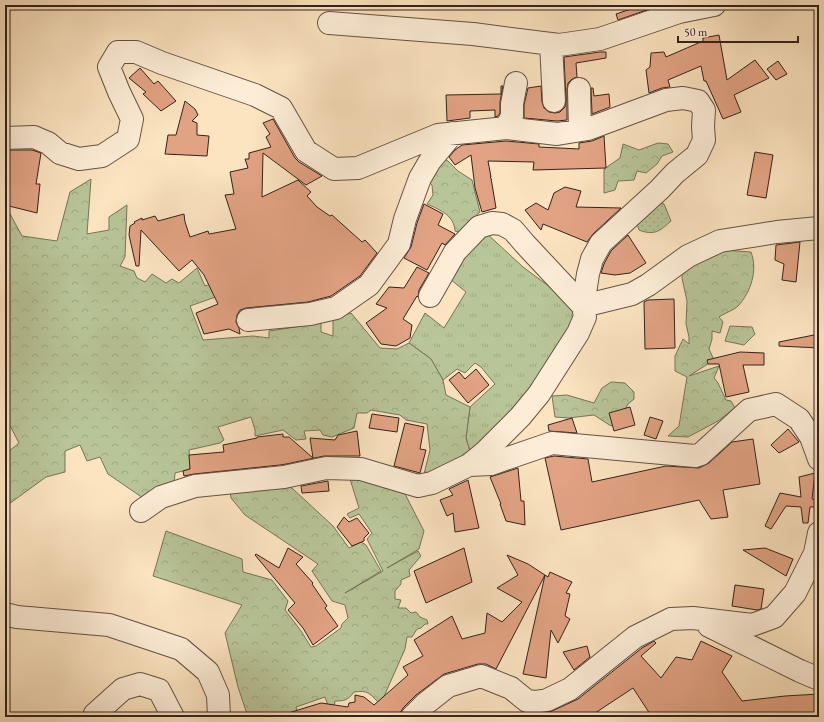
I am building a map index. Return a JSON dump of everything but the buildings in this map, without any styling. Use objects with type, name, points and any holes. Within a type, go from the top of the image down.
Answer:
[{"type":"street","points":[[329,22],[473,34],[559,45],[600,39],[679,12],[714,5]]},
{"type":"street","points":[[551,44],[554,101]]},
{"type":"street","points":[[5,138],[34,137],[48,143],[60,153],[79,159],[102,156],[128,139],[132,119],[119,92],[110,67],[118,52],[136,52],[162,63],[255,95],[281,108],[306,152],[334,169],[358,168],[438,135],[506,128],[557,134],[588,129],[666,100],[683,98],[698,102],[704,110],[704,140],[697,155],[675,173],[660,189],[601,243],[592,259],[588,274],[583,306],[585,317],[578,333],[539,394],[520,417],[470,465],[432,484],[418,486],[361,469],[326,468],[284,477],[195,486],[161,497],[140,511]]},
{"type":"street","points":[[506,128],[512,116],[512,104],[516,83]]},
{"type":"street","points":[[579,89],[580,130]]},
{"type":"street","points":[[248,320],[310,314],[336,308],[369,285],[399,244],[405,219],[420,178],[430,161],[453,133]]},
{"type":"street","points":[[430,296],[456,252],[479,227],[492,223],[502,224],[513,230],[583,306]]},
{"type":"street","points":[[583,306],[632,294],[648,285],[688,256],[720,241],[777,232],[819,228]]},
{"type":"street","points":[[470,465],[491,464],[552,443],[695,456],[701,454],[749,410],[776,404],[799,419],[811,437],[819,459]]},
{"type":"street","points":[[412,717],[425,704],[448,686],[481,676],[511,688],[527,701],[535,702],[548,700],[570,689],[635,636],[671,619],[693,618],[752,625],[774,617],[794,593],[814,553],[819,533]]},
{"type":"street","points":[[5,614],[16,618],[109,625],[181,648],[208,672],[218,695],[219,717]]},
{"type":"street","points":[[693,618],[819,679]]},
{"type":"street","points":[[96,717],[95,714],[123,689],[140,684],[159,690],[173,717]]},
{"type":"green space","points":[[658,143],[668,144],[673,152],[662,156],[657,164],[646,173],[637,171],[634,180],[618,181],[615,190],[604,193],[604,169],[620,158],[623,144],[639,150]]},
{"type":"green space","points":[[441,157],[472,180],[480,212],[473,218],[462,233],[455,231],[452,221],[446,214],[427,204],[433,195],[432,185],[424,177]]},
{"type":"green space","points":[[91,179],[87,234],[109,230],[109,217],[127,205],[125,257],[120,266],[134,271],[137,278],[145,282],[152,274],[166,283],[172,279],[179,283],[197,268],[205,286],[219,281],[224,294],[190,306],[203,340],[253,336],[269,338],[269,331],[321,323],[321,332],[333,336],[333,319],[351,313],[380,348],[397,349],[409,343],[431,359],[443,380],[446,395],[470,407],[466,438],[472,458],[422,482],[430,450],[427,424],[406,420],[400,415],[371,410],[367,413],[357,413],[354,428],[332,437],[323,435],[320,430],[304,431],[306,439],[296,440],[283,430],[255,436],[255,430],[251,417],[218,427],[224,440],[220,443],[189,450],[190,469],[175,473],[174,484],[143,498],[108,474],[100,457],[87,461],[80,445],[65,451],[65,472],[46,477],[9,504],[5,496],[5,448],[8,452],[19,443],[5,416],[5,224],[9,212],[22,236],[57,241],[70,192]]},
{"type":"green space","points":[[656,202],[664,204],[671,221],[656,232],[649,233],[639,230],[635,218]]},
{"type":"green space","points":[[484,231],[523,267],[558,293],[577,317],[519,406],[472,458],[466,438],[470,407],[495,384],[481,367],[475,363],[465,373],[457,369],[443,380],[431,359],[409,343],[425,313],[444,328],[466,292],[450,279]]},
{"type":"green space","points":[[708,249],[751,252],[753,259],[754,266],[750,288],[738,306],[719,317],[723,322],[720,333],[712,331],[712,339],[709,349],[714,360],[689,376],[719,366],[714,378],[726,400],[731,401],[735,408],[718,421],[688,437],[668,436],[679,426],[687,377],[675,371],[675,356],[683,339],[689,344],[686,324],[687,301],[682,278],[683,264]]},
{"type":"green space","points":[[730,326],[752,327],[755,334],[744,345],[725,341]]},
{"type":"green space","points":[[611,382],[625,383],[634,392],[634,399],[628,404],[619,421],[611,426],[594,415],[568,418],[555,417],[552,396],[567,395],[594,403],[602,388]]},
{"type":"green space","points":[[360,473],[404,492],[424,531],[419,549],[387,568],[418,551],[421,556],[409,570],[410,576],[401,580],[401,584],[395,591],[395,599],[401,600],[398,608],[406,608],[411,613],[416,612],[420,617],[427,620],[428,624],[425,624],[421,628],[417,629],[412,637],[407,637],[405,649],[382,701],[378,702],[370,694],[362,691],[354,692],[346,700],[335,701],[332,717],[325,697],[296,707],[299,717],[248,717],[238,687],[225,633],[242,605],[153,576],[166,531],[242,559],[243,572],[272,580],[288,601],[285,610],[311,647],[316,646],[341,628],[342,624],[348,618],[345,605],[332,601],[312,571],[318,564],[245,515],[231,498],[230,491],[276,478],[293,489],[333,526],[349,548],[361,542],[366,545],[381,571],[345,593],[383,571],[367,539],[372,533],[359,514],[350,518],[347,514],[359,508],[350,479]]}]
